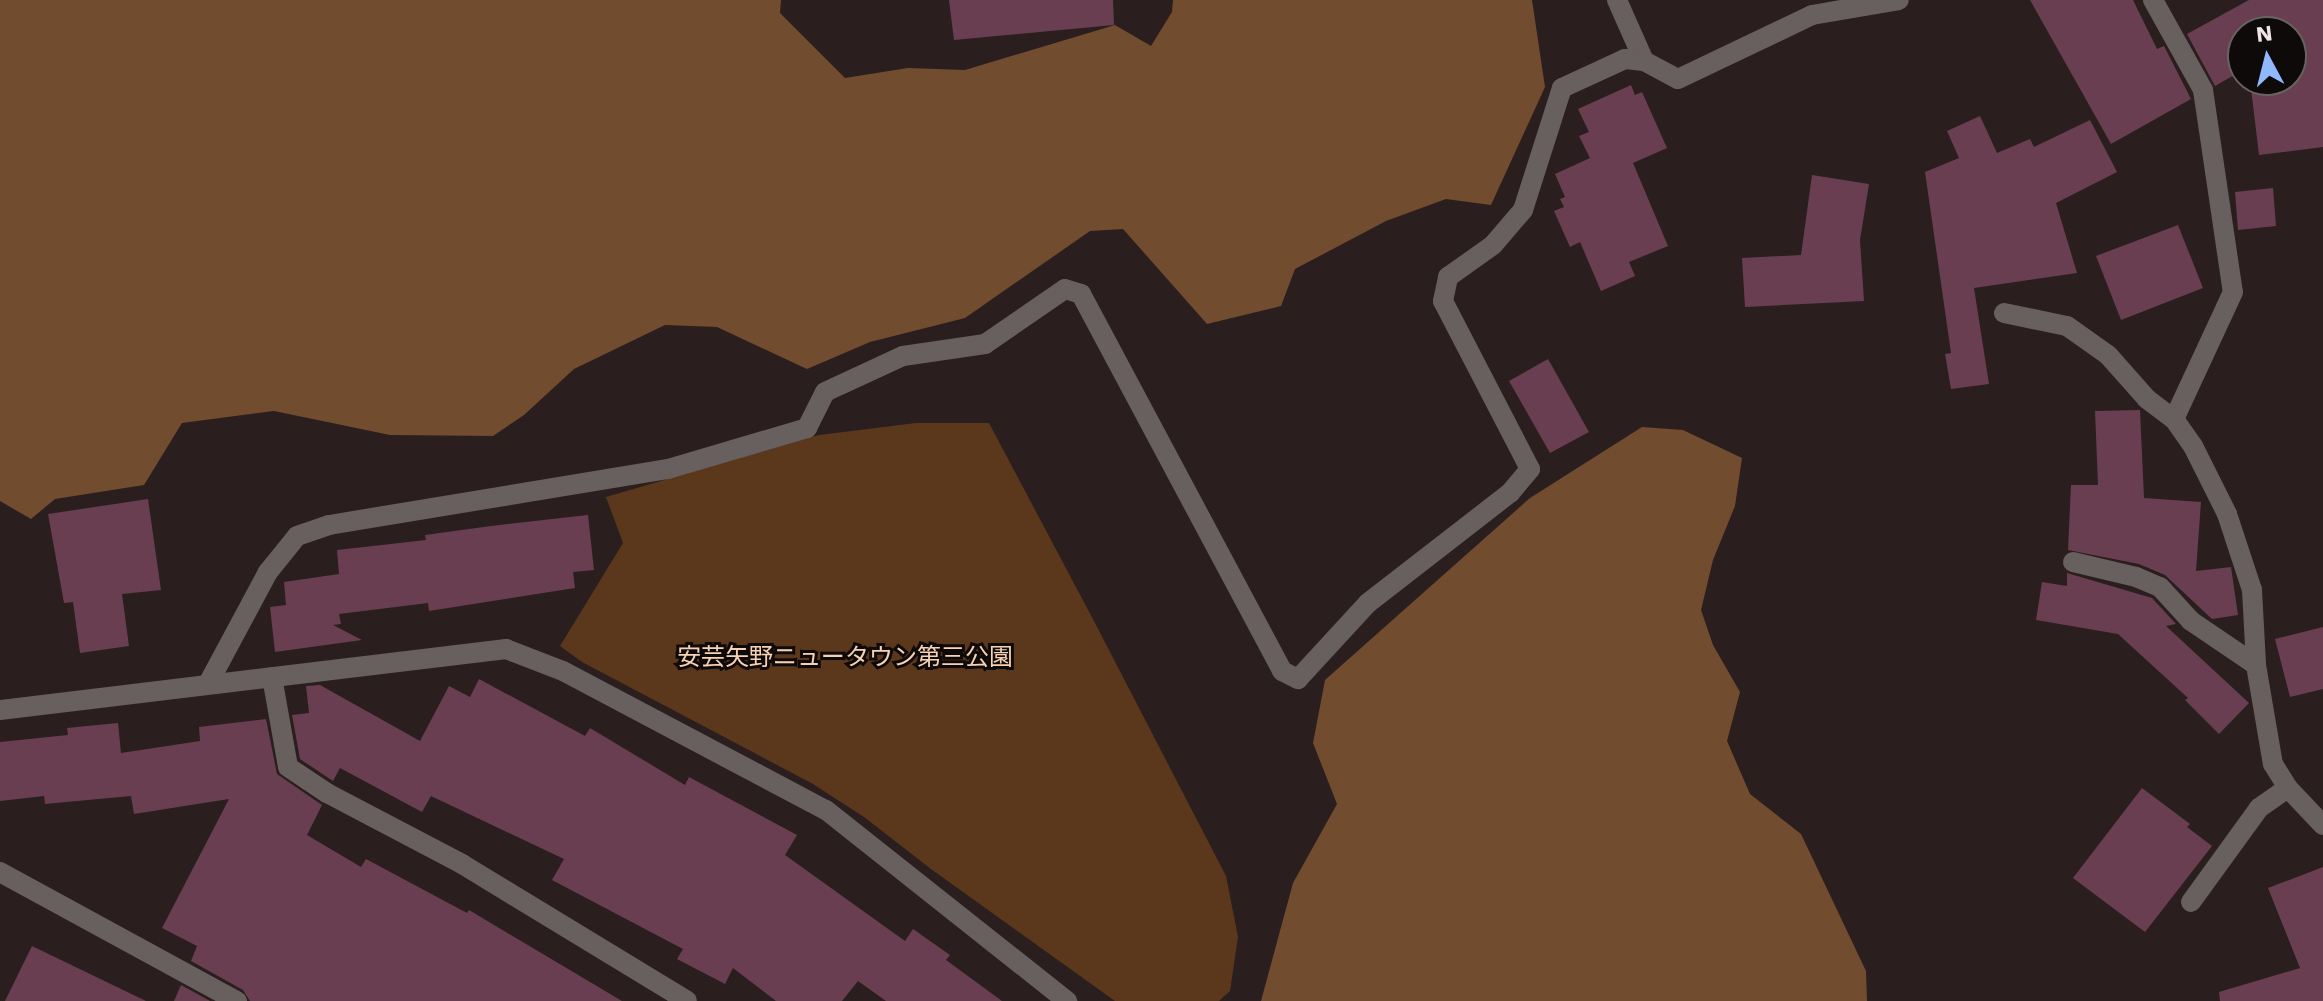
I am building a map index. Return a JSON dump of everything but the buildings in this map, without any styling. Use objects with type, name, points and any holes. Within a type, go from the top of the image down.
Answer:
[{"type":"street","points":[[1617,0],[1644,61]]},
{"type":"street","points":[[209,682],[268,572],[297,536],[329,525],[668,469],[807,428],[825,392],[903,356],[985,344],[1065,289],[1081,294],[1282,671],[1298,679],[1368,603],[1510,493],[1530,469],[1443,301],[1448,277],[1493,245],[1523,210],[1562,88],[1625,59],[1644,61],[1678,79],[1812,15],[1850,4],[1899,0]]},
{"type":"street","points":[[2153,0],[2203,90],[2233,292],[2174,419]]},
{"type":"street","points":[[2004,313],[2067,326],[2108,355],[2147,399],[2174,419],[2193,446],[2227,514],[2252,590],[2256,665],[2265,735],[2273,764],[2288,788],[2323,825]]},
{"type":"street","points":[[2073,562],[2136,577],[2160,587],[2191,621],[2256,665]]},
{"type":"street","points":[[0,710],[209,682],[506,649],[563,671],[826,810],[1067,1001]]},
{"type":"street","points":[[272,677],[288,767],[327,793],[462,864],[687,1001]]},
{"type":"street","points":[[2191,902],[2259,808],[2288,788]]},
{"type":"street","points":[[0,872],[237,1001]]},
{"type":"green space","name":"安芸矢野ニュータウン第三公園","points":[[916,423],[989,423],[1096,625],[1226,876],[1238,937],[1230,991],[1219,1001],[1115,1001],[864,817],[813,784],[582,662],[560,646],[623,543],[606,497],[819,435]]},
{"type":"shaded area","points":[[0,0],[781,0],[780,13],[845,78],[908,68],[965,70],[1115,25],[1151,46],[1172,12],[1173,0],[1532,0],[1545,87],[1491,205],[1446,199],[1386,221],[1295,269],[1281,306],[1207,324],[1123,229],[1090,231],[965,318],[870,342],[807,369],[717,327],[665,325],[574,369],[524,415],[493,436],[390,435],[274,411],[182,423],[144,485],[55,499],[31,519],[0,501]]},
{"type":"shaded area","points":[[1642,427],[1683,430],[1742,458],[1735,506],[1713,560],[1701,610],[1713,645],[1740,692],[1727,741],[1750,794],[1801,834],[1866,971],[1867,1001],[1261,1001],[1293,883],[1337,804],[1313,743],[1325,680],[1530,498]]}]
